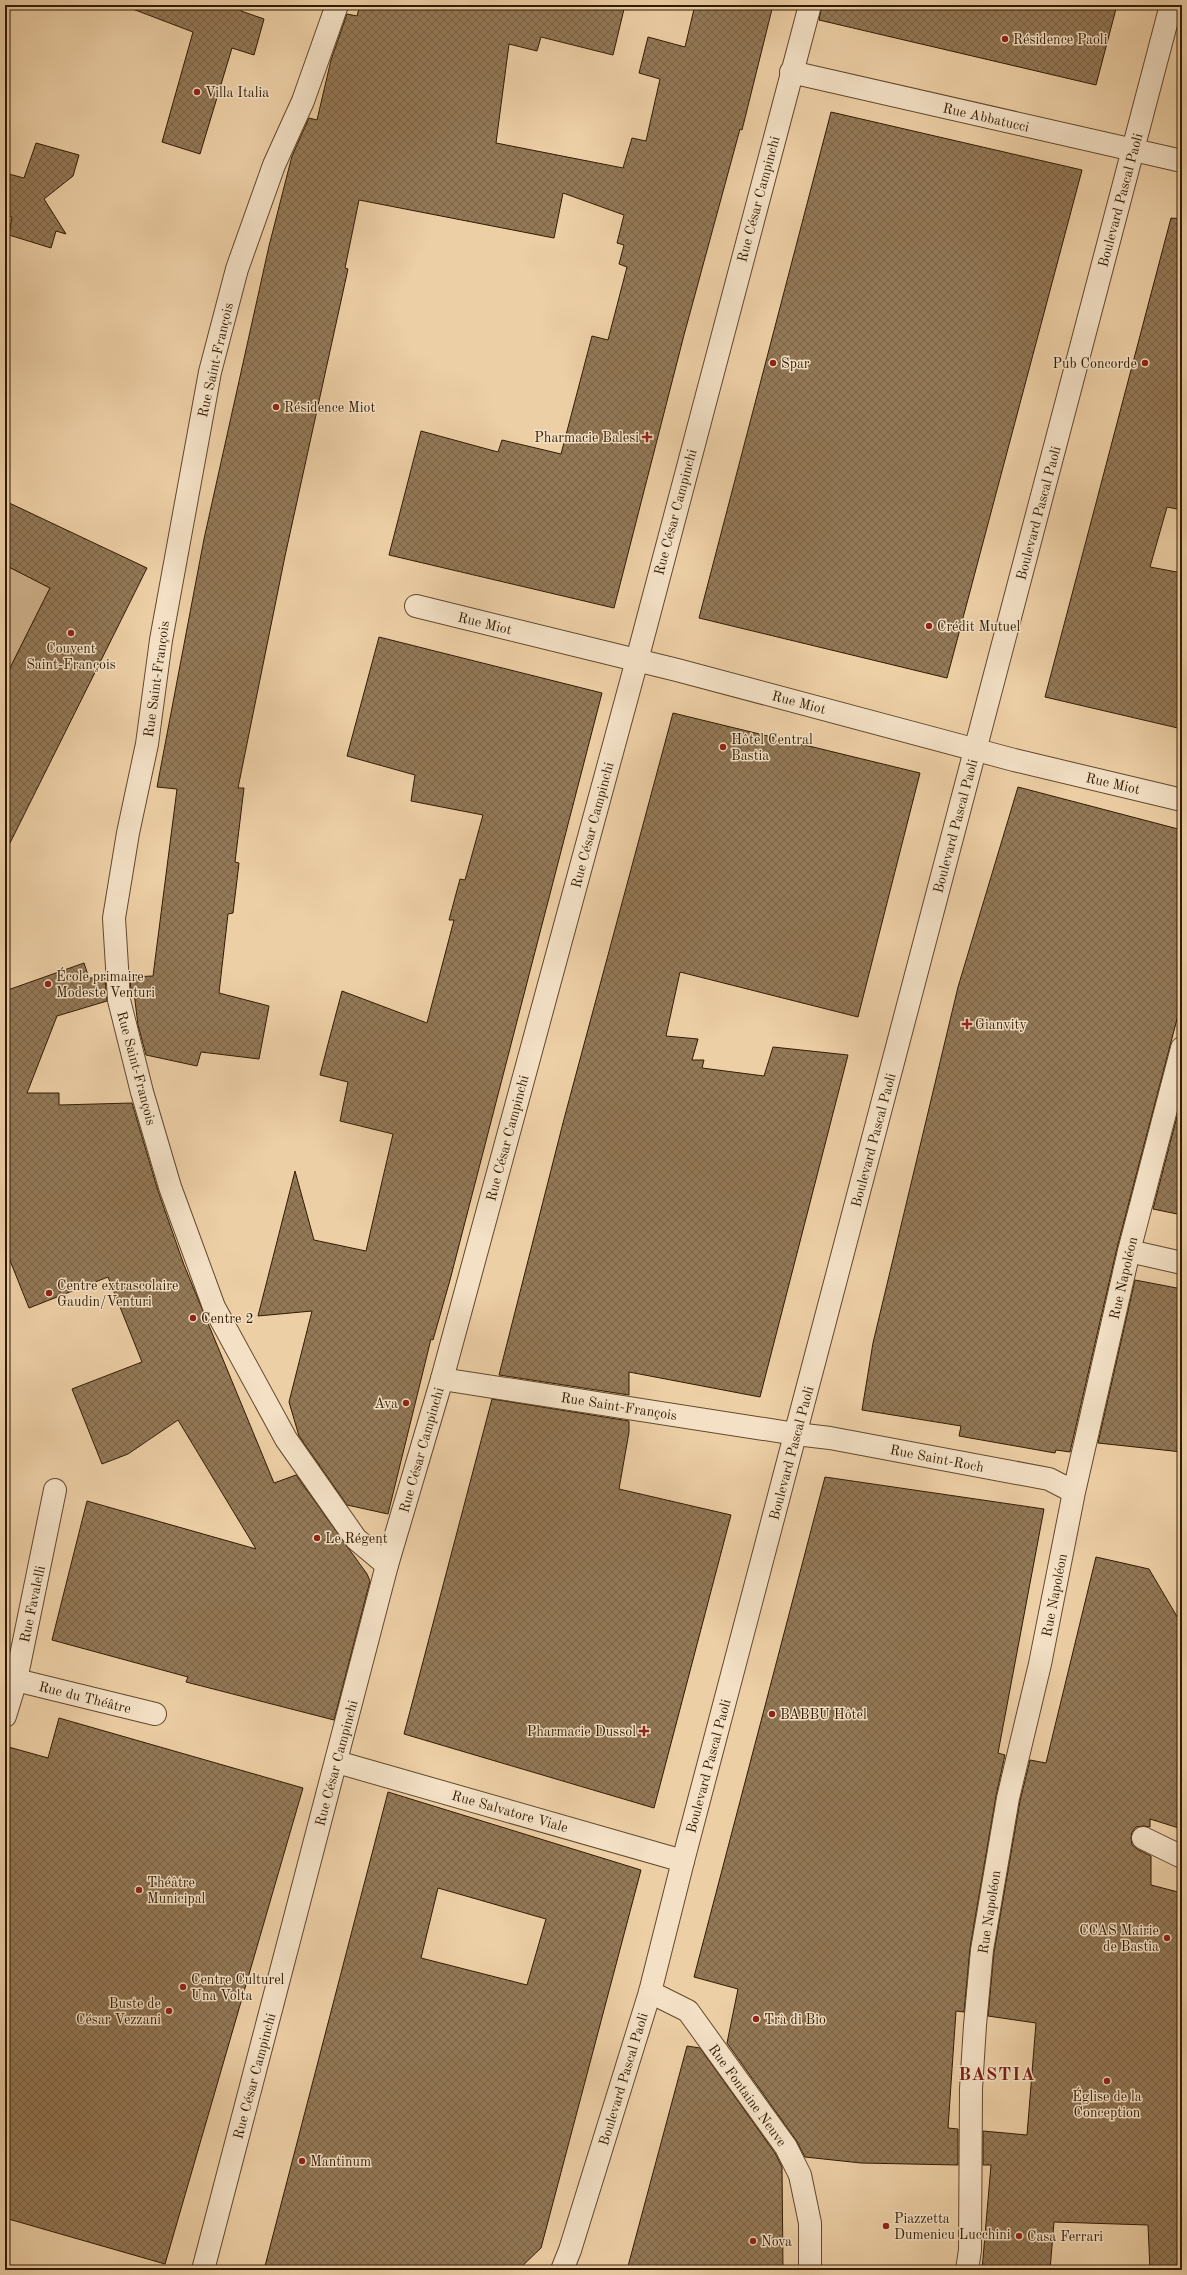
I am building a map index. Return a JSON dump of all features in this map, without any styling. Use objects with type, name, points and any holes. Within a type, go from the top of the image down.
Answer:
[{"type":"street","name":"Rue Saint-François","points":[[337,5],[303,102],[274,165],[237,269],[210,372],[161,640],[147,744],[128,833],[114,918],[119,1000],[144,1099],[170,1187],[214,1307],[286,1440],[356,1539],[387,1565]]},
{"type":"street","name":"Rue César Campinchi","points":[[203,2270],[337,1762],[387,1565],[442,1379],[637,660],[791,72],[810,5]]},
{"type":"street","name":"Boulevard Pascal Paoli","points":[[562,2270],[570,2250],[650,1992],[683,1861],[1171,5]]},
{"type":"street","name":"Rue Abbatucci","points":[[791,72],[1182,161]]},
{"type":"street","name":"Rue Miot","points":[[416,606],[637,660],[976,748],[1014,760],[1182,800]]},
{"type":"street","name":"Rue Napoléon","points":[[967,2270],[970,2250],[974,2041],[982,1950],[1008,1798],[1040,1664],[1074,1492],[1129,1251],[1182,1048]]},
{"type":"street","points":[[1129,1251],[1182,1263]]},
{"type":"street","name":"Rue Saint-François","points":[[442,1379],[796,1434]]},
{"type":"street","name":"Rue Saint-Roch","points":[[796,1434],[830,1438],[1049,1479],[1074,1492]]},
{"type":"street","name":"Rue Favalelli","points":[[5,1716],[16,1680],[55,1490]]},
{"type":"street","name":"Rue du Théâtre","points":[[16,1680],[155,1714]]},
{"type":"street","name":"Rue Salvatore Viale","points":[[337,1762],[683,1861]]},
{"type":"street","points":[[1143,1838],[1182,1857]]},
{"type":"street","name":"Rue Fontaine Neuve","points":[[650,1992],[688,2011],[786,2147],[800,2176],[810,2223],[810,2270]]},
{"type":"shaded area","points":[[5,565],[50,588],[5,678]]},
{"type":"shaded area","points":[[1182,1974],[1182,2030],[1179,2030]]},
{"type":"building","name":"Villa Italia","points":[[131,5],[243,5],[241,11],[264,19],[254,55],[232,48],[200,154],[162,142],[193,32],[130,8]]},
{"type":"building","points":[[360,5],[625,5],[613,55],[541,37],[537,51],[509,44],[496,143],[623,168],[632,138],[646,141],[660,79],[639,73],[648,37],[685,47],[695,5],[773,5],[742,130],[740,129],[684,335],[614,608],[389,555],[421,431],[498,452],[502,440],[561,454],[592,336],[608,340],[627,267],[619,264],[624,245],[617,243],[624,215],[563,193],[554,238],[359,200],[345,268],[348,269],[285,556],[238,788],[244,788],[235,862],[239,863],[233,913],[228,914],[219,993],[269,1006],[259,1059],[201,1052],[197,1066],[146,1055],[138,1025],[134,993],[131,993],[130,977],[153,976],[177,789],[157,787],[204,539],[269,246],[292,156],[309,118],[317,120],[331,60],[347,14],[357,16]]},
{"type":"building","name":"Résidence Paoli","points":[[822,5],[1117,5],[1096,85],[819,20]]},
{"type":"building","points":[[831,112],[1082,170],[947,678],[699,618]]},
{"type":"building","points":[[36,143],[79,155],[73,176],[44,199],[66,234],[56,231],[51,248],[9,235],[12,217],[5,215],[5,173],[24,178]]},
{"type":"building","points":[[1171,218],[1182,219],[1182,510],[1167,507],[1150,567],[1182,573],[1182,729],[1045,697]]},
{"type":"building","name":"Couvent Saint-François","points":[[5,501],[147,568],[5,853],[5,678],[50,588],[5,565]]},
{"type":"building","points":[[379,637],[602,693],[450,1280],[433,1340],[431,1339],[388,1514],[347,1505],[299,1436],[289,1402],[312,1311],[258,1316],[295,1171],[314,1240],[366,1251],[393,1134],[340,1121],[348,1082],[320,1075],[342,991],[427,1023],[454,920],[449,920],[460,879],[465,880],[483,815],[411,801],[415,775],[347,756]]},
{"type":"building","points":[[673,713],[920,773],[858,1017],[680,972],[666,1036],[698,1039],[692,1060],[704,1060],[702,1068],[764,1076],[773,1047],[848,1055],[760,1397],[629,1372],[629,1395],[499,1375],[564,1119]]},
{"type":"building","points":[[1018,787],[1182,830],[1182,1000],[1117,1248],[1070,1452],[1056,1450],[1055,1453],[959,1436],[961,1426],[862,1410],[873,1343],[958,987]]},
{"type":"building","points":[[84,963],[89,978],[105,978],[107,1001],[57,1016],[27,1093],[59,1093],[59,1105],[132,1103],[158,1191],[184,1265],[274,1483],[296,1475],[367,1574],[370,1581],[334,1720],[186,1682],[188,1677],[52,1640],[87,1501],[256,1549],[178,1420],[128,1454],[102,1464],[72,1389],[142,1362],[108,1277],[29,1308],[5,1248],[5,991]]},
{"type":"building","points":[[1182,1097],[1182,1215],[1153,1209]]},
{"type":"building","points":[[1135,1280],[1182,1289],[1182,1452],[1098,1443]]},
{"type":"building","points":[[492,1399],[629,1421],[629,1432],[619,1489],[731,1515],[654,1808],[404,1734]]},
{"type":"building","points":[[825,1477],[1044,1509],[998,1753],[1005,1755],[996,1796],[970,1948],[964,2012],[956,2011],[948,2128],[958,2129],[958,2165],[861,2163],[805,2157],[796,2140],[727,2043],[738,1989],[694,1977]]},
{"type":"building","points":[[1096,1557],[1149,1569],[1182,1625],[1182,1829],[1150,1819],[1150,1827],[1136,1827],[1132,1832],[1131,1838],[1132,1845],[1151,1856],[1151,1885],[1182,1893],[1182,1974],[1178,2044],[1182,2045],[1182,2270],[1150,2270],[1148,2225],[1054,2222],[1050,2270],[982,2270],[991,2165],[983,2165],[983,2131],[1027,2135],[1036,2023],[988,2016],[994,1952],[1020,1801],[1030,1760],[1046,1763]]},
{"type":"building","name":"Théâtre Municipal","points":[[59,1718],[303,1788],[165,2264],[5,2218],[5,1746],[48,1758]]},
{"type":"building","points":[[388,1792],[641,1870],[541,2248],[518,2270],[264,2270]],"holes":[[[438,1888],[546,1919],[527,1985],[421,1958]]]},
{"type":"building","points":[[687,2046],[700,2048],[775,2153],[782,2167],[783,2270],[627,2270]]},
{"type":"place","name":"Résidence Paoli","points":[[1005,39]]},
{"type":"place","name":"Villa Italia","points":[[197,92]]},
{"type":"place","name":"Spar","points":[[773,363]]},
{"type":"place","name":"Pub Concorde","points":[[1145,363]]},
{"type":"place","name":"Résidence Miot","points":[[276,407]]},
{"type":"place","name":"Pharmacie Balesi","points":[[647,437]]},
{"type":"place","name":"Crédit Mutuel","points":[[929,626]]},
{"type":"place","name":"Couvent Saint-François","points":[[71,633]]},
{"type":"place","name":"Hôtel Central Bastia","points":[[723,747]]},
{"type":"place","name":"École primaire Modeste Venturi","points":[[48,984]]},
{"type":"place","name":"Gianvity","points":[[967,1024]]},
{"type":"place","name":"Centre extrascolaire Gaudin/Venturi","points":[[49,1293]]},
{"type":"place","name":"Centre 2","points":[[193,1318]]},
{"type":"place","name":"Ava","points":[[406,1403]]},
{"type":"place","name":"Le Régent","points":[[317,1538]]},
{"type":"place","name":"BABBU Hôtel","points":[[772,1714]]},
{"type":"place","name":"Pharmacie Dussol","points":[[644,1731]]},
{"type":"place","name":"Théâtre Municipal","points":[[139,1890]]},
{"type":"place","name":"CCAS Mairie de Bastia","points":[[1167,1938]]},
{"type":"place","name":"Centre Culturel Una Volta","points":[[183,1987]]},
{"type":"place","name":"Buste de César Vezzani","points":[[169,2011]]},
{"type":"place","name":"Trà di Bio","points":[[756,2019]]},
{"type":"place","name":"Église de la Conception","points":[[1107,2081]]},
{"type":"place","name":"Mantinum","points":[[302,2161]]},
{"type":"place","name":"Piazzetta Dumenicu Lucchini","points":[[886,2226]]},
{"type":"place","name":"Casa Ferrari","points":[[1019,2236]]},
{"type":"place","name":"Nova","points":[[753,2241]]},
{"type":"district","name":"BASTIA","points":[[997,2074]]}]
